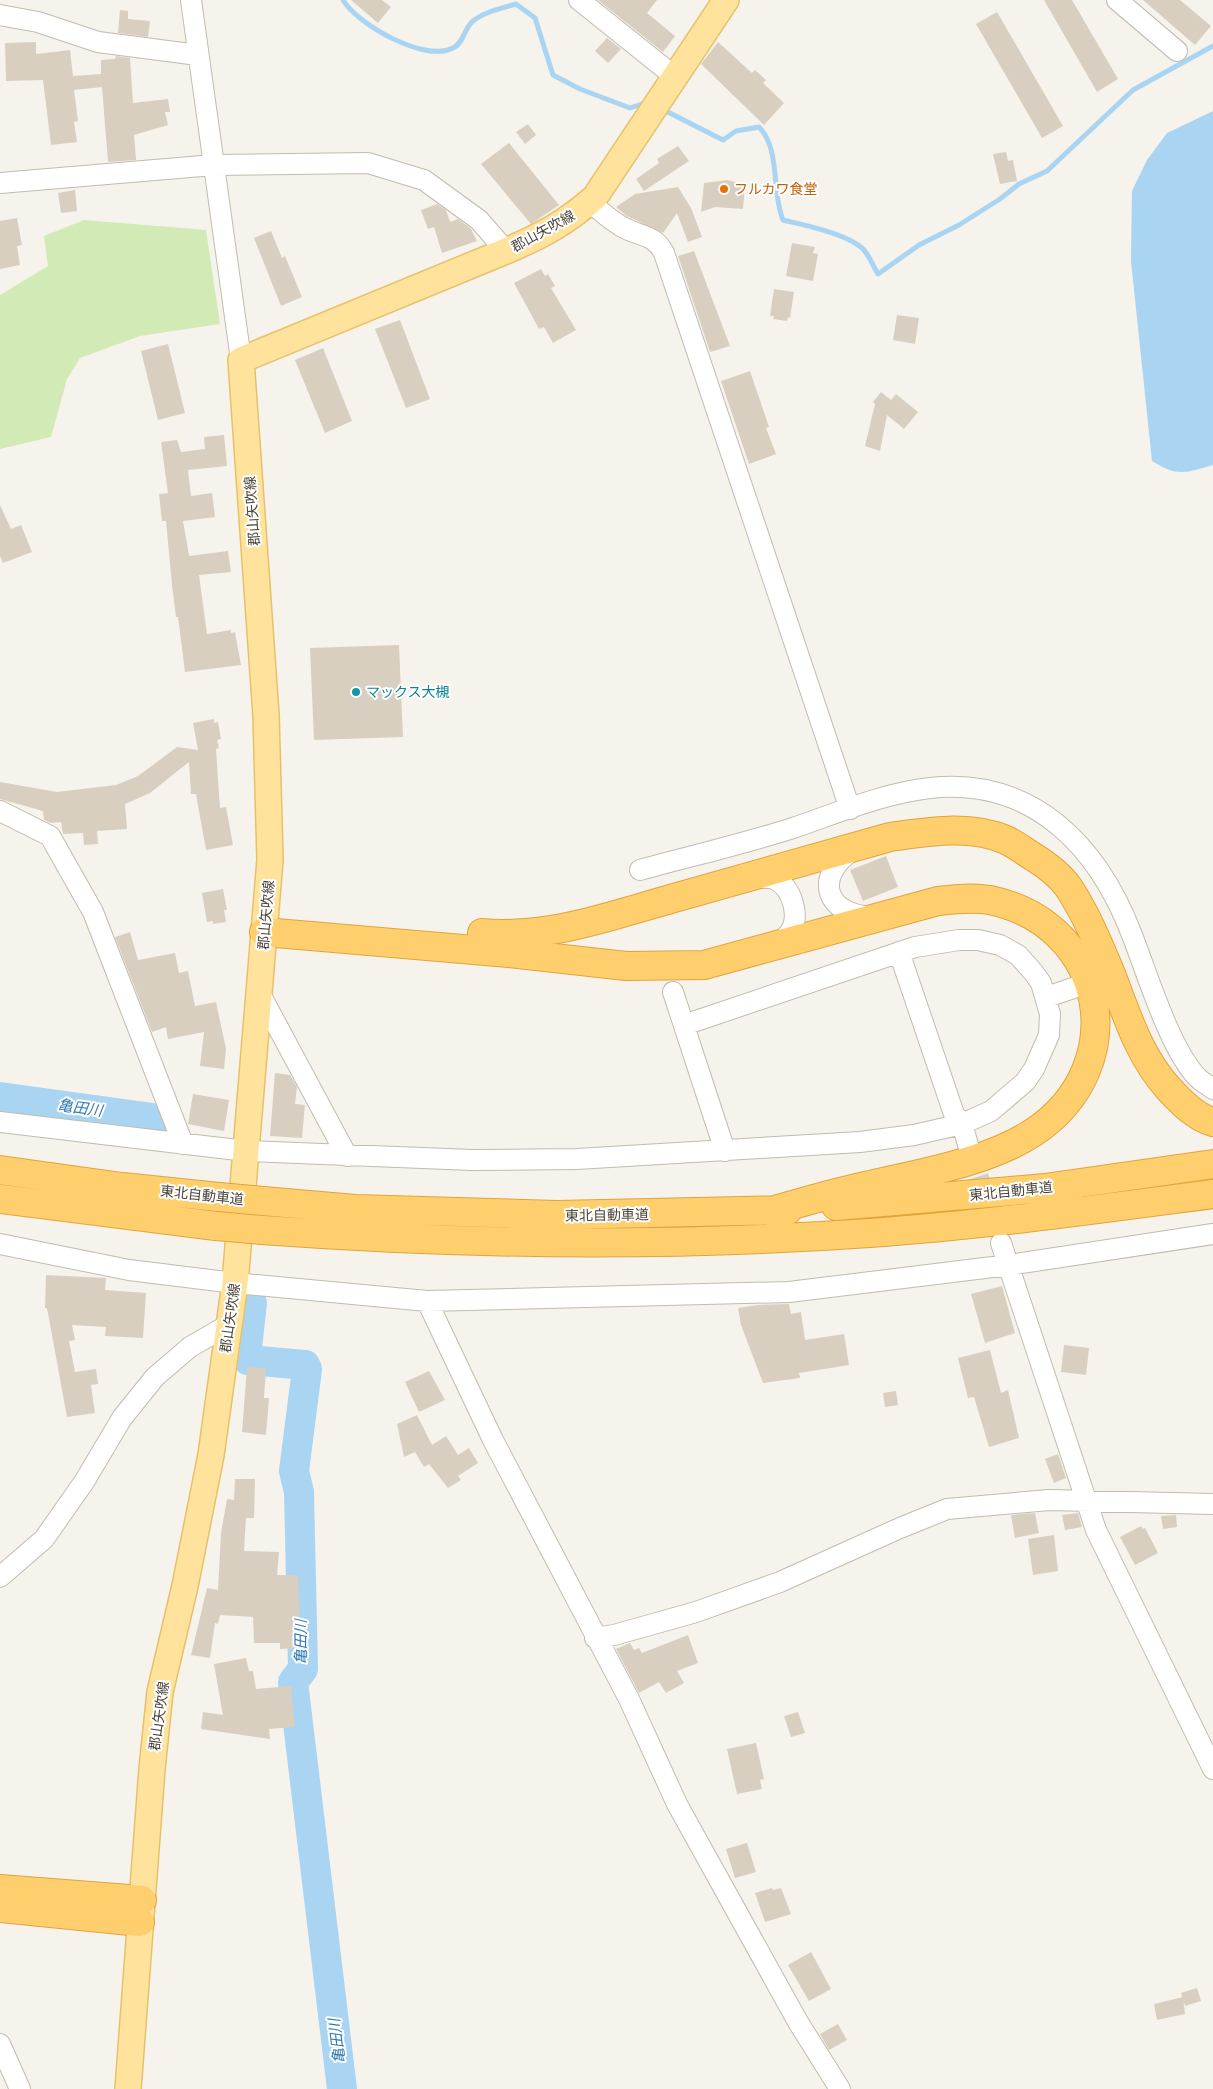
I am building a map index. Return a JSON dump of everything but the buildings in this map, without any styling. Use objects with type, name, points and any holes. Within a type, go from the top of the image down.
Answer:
[{"type":"highway","points":[[265,924],[507,936],[542,933],[594,922],[859,846],[923,832],[958,831],[983,834],[1006,840],[1044,863],[1068,887],[1088,922],[1111,974],[1131,1031],[1145,1058],[1182,1104],[1213,1122]]},
{"type":"highway","points":[[265,924],[626,966],[704,965],[938,901],[966,898],[990,900],[1015,908],[1040,920],[1061,938],[1077,957],[1093,994],[1096,1016],[1095,1038],[1087,1067],[1075,1092],[1058,1112],[1034,1132],[1010,1146],[935,1170],[771,1211]]},
{"type":"highway","name":"東北自動車道","points":[[0,1170],[122,1187],[262,1202],[355,1208],[557,1215],[771,1211],[1045,1188],[1213,1164]]},
{"type":"highway","name":"東北自動車道","points":[[0,1199],[262,1230],[477,1242],[633,1242],[767,1238],[952,1226],[1213,1194]]},
{"type":"highway","points":[[0,1889],[141,1911]]},
{"type":"highway","points":[[0,1908],[141,1911]]},
{"type":"main road","name":"郡山矢吹線","points":[[128,2089],[160,1692],[185,1586],[212,1455],[235,1283],[270,860],[266,715],[241,360],[506,251],[538,237],[573,217],[595,197],[726,0]]},
{"type":"street","points":[[191,0],[241,360]]},
{"type":"street","points":[[579,0],[674,76]]},
{"type":"street","points":[[1118,0],[1177,51]]},
{"type":"street","points":[[0,15],[38,22],[98,42],[198,55]]},
{"type":"street","points":[[0,183],[214,165],[368,163],[424,180],[478,220],[506,251]]},
{"type":"street","points":[[589,202],[621,226],[659,243],[664,253],[850,809]]},
{"type":"street","points":[[640,870],[781,831],[892,796],[930,788],[958,787],[984,789],[1036,808],[1076,839],[1103,874],[1122,907],[1174,1041],[1198,1078],[1213,1089]]},
{"type":"street","points":[[0,811],[50,836],[89,904],[183,1144]]},
{"type":"street","points":[[859,846],[839,859],[832,870],[828,882],[832,897],[847,912],[856,916],[880,917]]},
{"type":"street","points":[[741,879],[763,878],[777,880],[787,890],[796,918],[791,931],[775,947]]},
{"type":"street","points":[[0,1122],[246,1152],[472,1160],[577,1159],[725,1151],[869,1140],[914,1135],[962,1124],[991,1111],[1025,1082],[1034,1069],[1049,1035],[1050,1014],[1047,997],[1034,973],[1018,955],[1000,945],[978,940],[959,940],[915,947],[684,1025]]},
{"type":"street","points":[[899,952],[954,1114],[962,1124],[969,1148]]},
{"type":"street","points":[[1123,969],[1143,962]]},
{"type":"street","points":[[1047,997],[1079,986]]},
{"type":"street","points":[[259,992],[347,1156]]},
{"type":"street","points":[[673,992],[725,1151]]},
{"type":"street","points":[[0,1244],[129,1270],[235,1283],[426,1301],[789,1292],[1009,1265],[1213,1234]]},
{"type":"street","points":[[1001,1243],[1096,1530],[1213,1770]]},
{"type":"street","points":[[426,1301],[493,1440],[595,1638],[629,1699],[677,1804],[798,2022],[840,2089]]},
{"type":"street","points":[[0,1577],[44,1539],[84,1482],[122,1418],[155,1377],[190,1347],[228,1325]]},
{"type":"street","points":[[595,1638],[614,1635],[696,1612],[780,1582],[900,1528],[948,1509],[1049,1500],[1213,1504]]},
{"type":"street","points":[[0,2044],[20,2089]]},
{"type":"green space","points":[[84,220],[206,230],[220,324],[140,336],[80,358],[67,379],[51,437],[0,449],[0,295],[48,266],[44,236]]},
{"type":"water","points":[[1213,111],[1213,465],[1182,472],[1168,470],[1152,461],[1131,261],[1132,191],[1147,160],[1167,133]]},
{"type":"waterway","points":[[343,0],[362,20],[393,39],[410,46],[441,51],[457,46],[470,24],[477,18],[516,4],[535,18],[553,75],[580,89],[630,108],[648,102]]},
{"type":"waterway","points":[[662,109],[723,140],[736,131],[759,127],[766,136],[770,147],[779,209],[783,220],[814,227],[857,244],[864,250],[878,274],[919,245],[959,225],[1000,199],[1019,184],[1047,171],[1133,90],[1213,46]]},
{"type":"waterway","name":"亀田川","points":[[0,1097],[160,1119]]},
{"type":"waterway","name":"亀田川","points":[[252,1303],[246,1356],[248,1360],[305,1365],[307,1369],[294,1471],[299,1492],[303,1669],[293,1682],[342,2089]]},
{"type":"tunnel","points":[[969,1148],[998,1234]]},
{"type":"place","name":"フルカワ食堂","points":[[724,189]]},
{"type":"place","name":"マックス大槻","points":[[356,692]]}]
